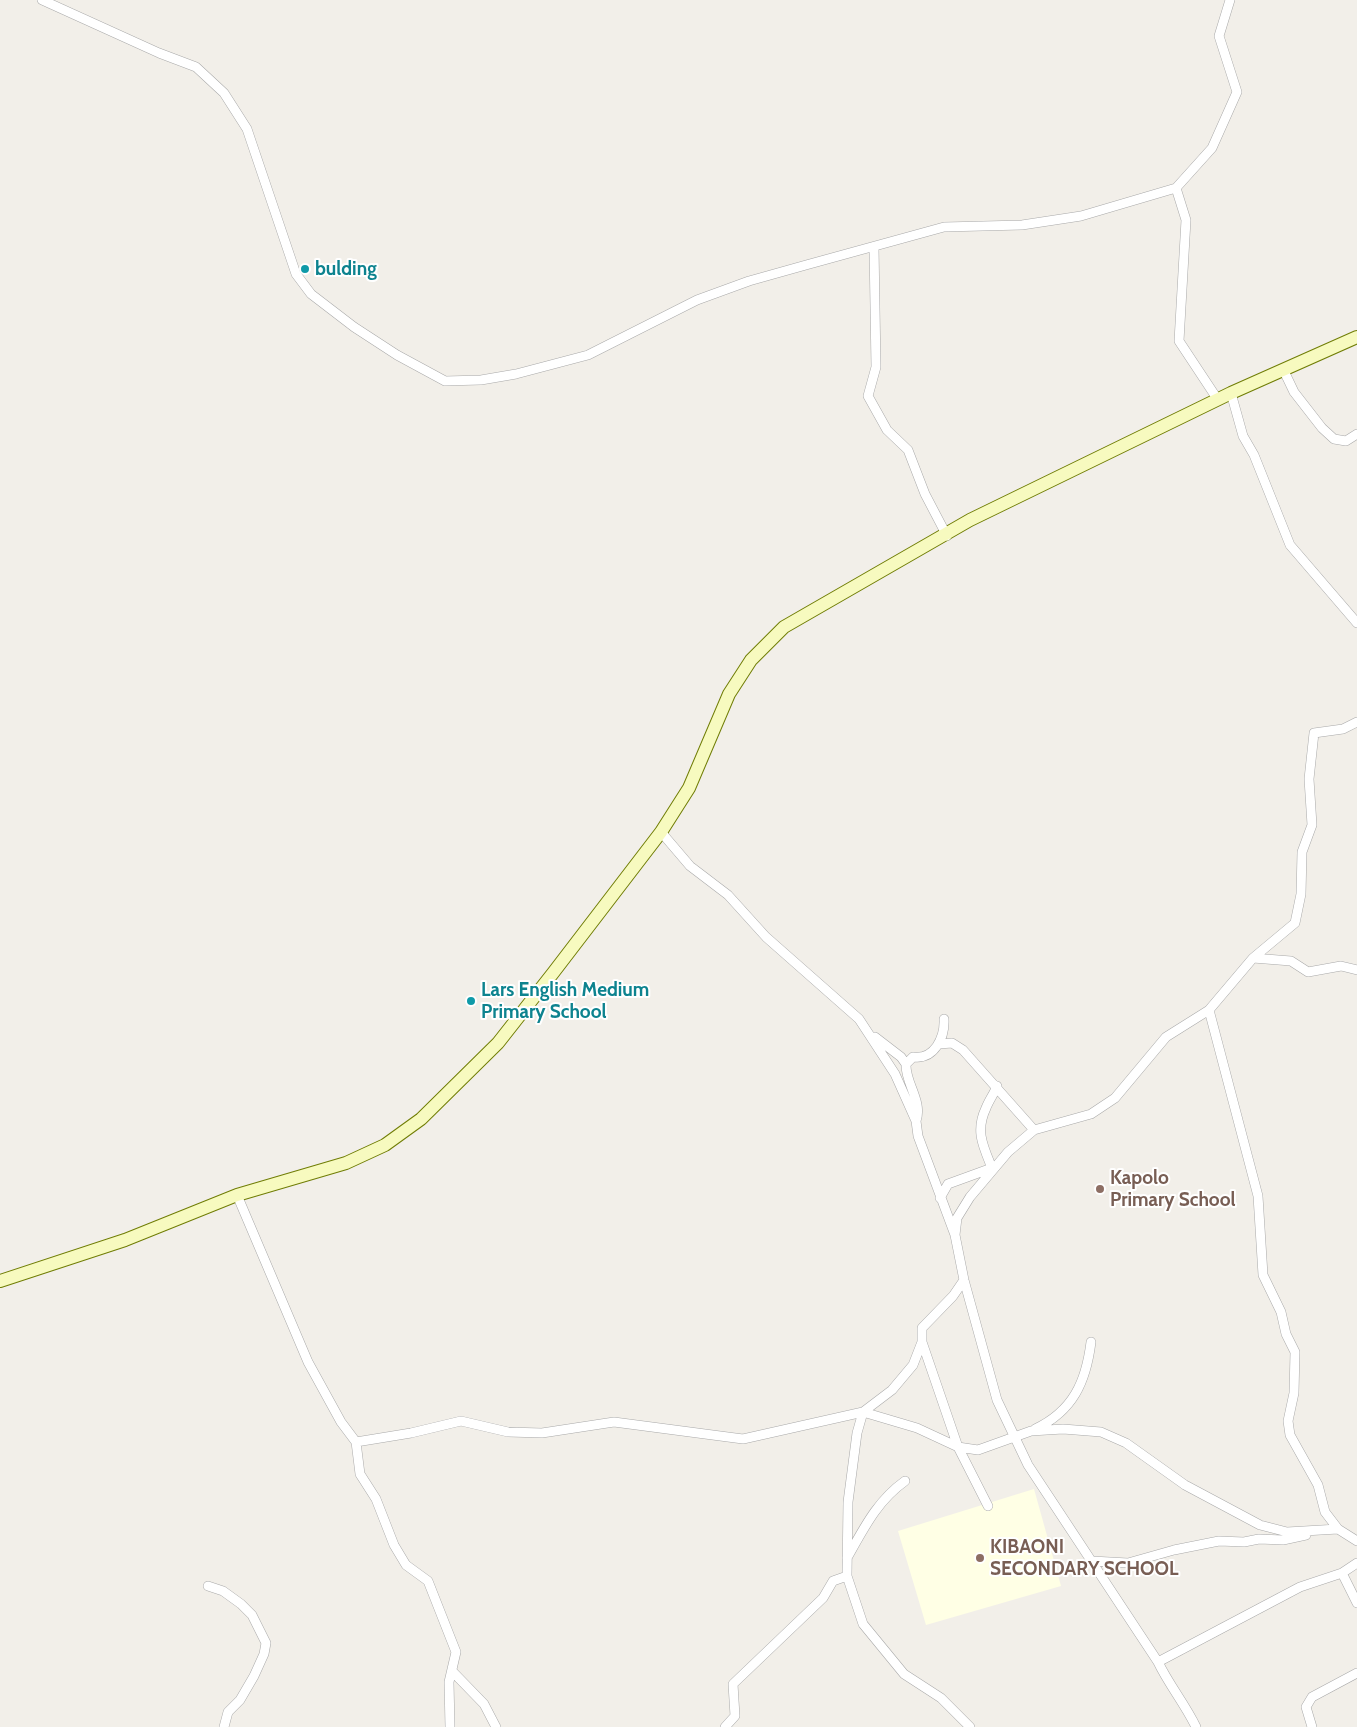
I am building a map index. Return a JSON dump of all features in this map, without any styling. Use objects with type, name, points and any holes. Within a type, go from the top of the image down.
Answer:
[{"type":"main road","points":[[0,1281],[125,1240],[237,1195],[346,1163],[385,1145],[421,1119],[498,1043],[660,832],[689,788],[729,694],[751,660],[784,627],[947,536],[970,520],[1231,393],[1357,337]]},
{"type":"street","points":[[42,0],[159,53],[196,67],[224,93],[247,129],[296,274],[311,294],[354,327],[397,355],[445,381],[481,380],[588,355],[697,300],[748,281],[944,227],[1022,226],[1081,216],[1176,188],[1212,148],[1237,92],[1219,36],[1230,0]]},
{"type":"street","points":[[1176,188],[1186,220],[1179,341],[1218,400]]},
{"type":"street","points":[[874,247],[876,367],[868,396],[888,430],[908,450],[925,494],[947,536]]},
{"type":"street","points":[[1283,369],[1294,392],[1334,439],[1346,441],[1357,434]]},
{"type":"street","points":[[1231,393],[1243,436],[1254,455],[1290,545],[1357,622]]},
{"type":"street","points":[[955,1235],[956,1218],[992,1168],[1034,1130],[1091,1114],[1115,1098],[1166,1037],[1209,1010],[1253,958],[1295,923],[1302,894],[1302,852],[1312,825],[1309,779],[1314,733],[1343,729],[1357,722]]},
{"type":"street","points":[[660,832],[690,866],[728,895],[766,937],[859,1019],[882,1044],[901,1057],[906,1064],[906,1073],[918,1109],[916,1121]]},
{"type":"street","points":[[1253,958],[1291,961],[1308,972],[1341,966],[1357,970]]},
{"type":"street","points":[[1209,1010],[1258,1196],[1263,1275],[1281,1312],[1286,1334],[1295,1352],[1294,1393],[1288,1421],[1290,1435],[1318,1485],[1325,1512],[1338,1529],[1357,1541]]},
{"type":"street","points":[[859,1019],[895,1074],[916,1121],[918,1136],[955,1235],[964,1280],[997,1400],[1028,1465],[1158,1662],[1168,1681],[1182,1700],[1196,1727]]},
{"type":"street","points":[[906,1064],[913,1057],[921,1058],[930,1054],[939,1044],[944,1019]]},
{"type":"street","points":[[939,1044],[952,1043],[963,1050],[997,1086],[1034,1130]]},
{"type":"street","points":[[992,1168],[980,1141],[979,1131],[983,1114],[997,1086]]},
{"type":"street","points":[[940,1198],[948,1184],[992,1168]]},
{"type":"street","points":[[933,1176],[955,1180]]},
{"type":"street","points":[[237,1195],[308,1362],[341,1422],[356,1442],[360,1474],[376,1499],[394,1545],[406,1565],[428,1581],[456,1652],[448,1711],[450,1727]]},
{"type":"street","points":[[964,1280],[954,1296],[922,1328],[922,1342],[958,1447],[988,1506]]},
{"type":"street","points":[[356,1442],[411,1433],[461,1421],[508,1432],[542,1433],[614,1422],[743,1439],[862,1412],[892,1390],[913,1365],[922,1342]]},
{"type":"street","points":[[1031,1431],[1052,1421],[1072,1400],[1089,1362],[1091,1342]]},
{"type":"street","points":[[862,1412],[918,1428],[958,1447],[978,1450],[1015,1435],[1031,1431],[1064,1429],[1101,1432],[1126,1443],[1185,1485],[1260,1525],[1287,1532],[1316,1532]]},
{"type":"street","points":[[862,1412],[857,1433],[848,1502],[846,1576],[864,1624],[904,1674],[941,1698],[970,1727]]},
{"type":"street","points":[[847,1558],[857,1538],[881,1501],[905,1481]]},
{"type":"street","points":[[1092,1561],[1128,1563],[1174,1550],[1219,1541],[1284,1540],[1338,1529]]},
{"type":"street","points":[[1158,1662],[1300,1588],[1342,1573],[1357,1563]]},
{"type":"street","points":[[1342,1573],[1357,1603]]},
{"type":"street","points":[[725,1727],[735,1716],[733,1684],[823,1598],[833,1581],[846,1576]]},
{"type":"street","points":[[208,1586],[223,1591],[241,1604],[252,1615],[266,1643],[264,1654],[254,1676],[240,1700],[228,1712],[224,1727]]},
{"type":"street","points":[[452,1671],[484,1704],[496,1727]]},
{"type":"street","points":[[1312,1727],[1306,1707],[1312,1697],[1357,1673]]},
{"type":"shaded area","name":"KIBAONI SECONDARY SCHOOL","points":[[1034,1489],[1061,1586],[926,1625],[898,1531]]},
{"type":"place","name":"bulding","points":[[305,269]]},
{"type":"place","name":"Lars English Medium Primary School","points":[[471,1001]]},
{"type":"place","name":"Kapolo Primary School","points":[[1100,1189]]},
{"type":"place","name":"KIBAONI SECONDARY SCHOOL","points":[[980,1558]]}]
